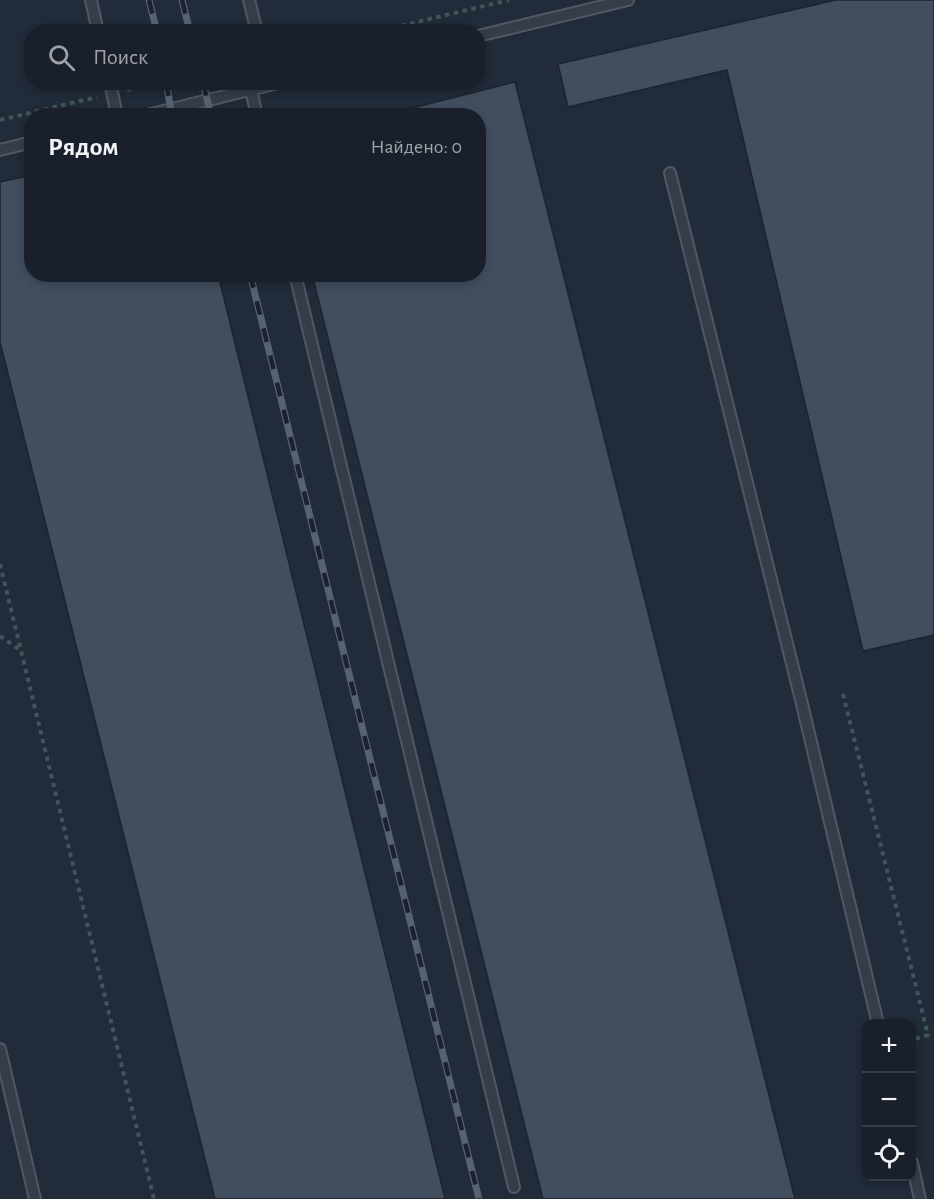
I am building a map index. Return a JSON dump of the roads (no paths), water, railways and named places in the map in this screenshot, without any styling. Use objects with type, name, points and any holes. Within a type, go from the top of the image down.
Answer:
[{"type":"lane","points":[[91,0],[96,24]]},
{"type":"lane","points":[[249,0],[254,24]]},
{"type":"lane","points":[[486,34],[628,0]]},
{"type":"lane","points":[[111,90],[115,108]]},
{"type":"lane","points":[[176,108],[251,90],[255,108]]},
{"type":"lane","points":[[0,150],[24,144]]},
{"type":"lane","points":[[670,172],[805,715],[877,1019]]},
{"type":"lane","points":[[297,282],[514,1187]]},
{"type":"lane","points":[[0,1049],[35,1199]]},
{"type":"lane","points":[[916,1181],[920,1199]]},
{"type":"railway","points":[[149,0],[155,24]]},
{"type":"railway","points":[[182,0],[188,24]]},
{"type":"railway","points":[[167,90],[171,108]]},
{"type":"railway","points":[[205,90],[209,108]]},
{"type":"railway","points":[[252,282],[479,1199]]}]
